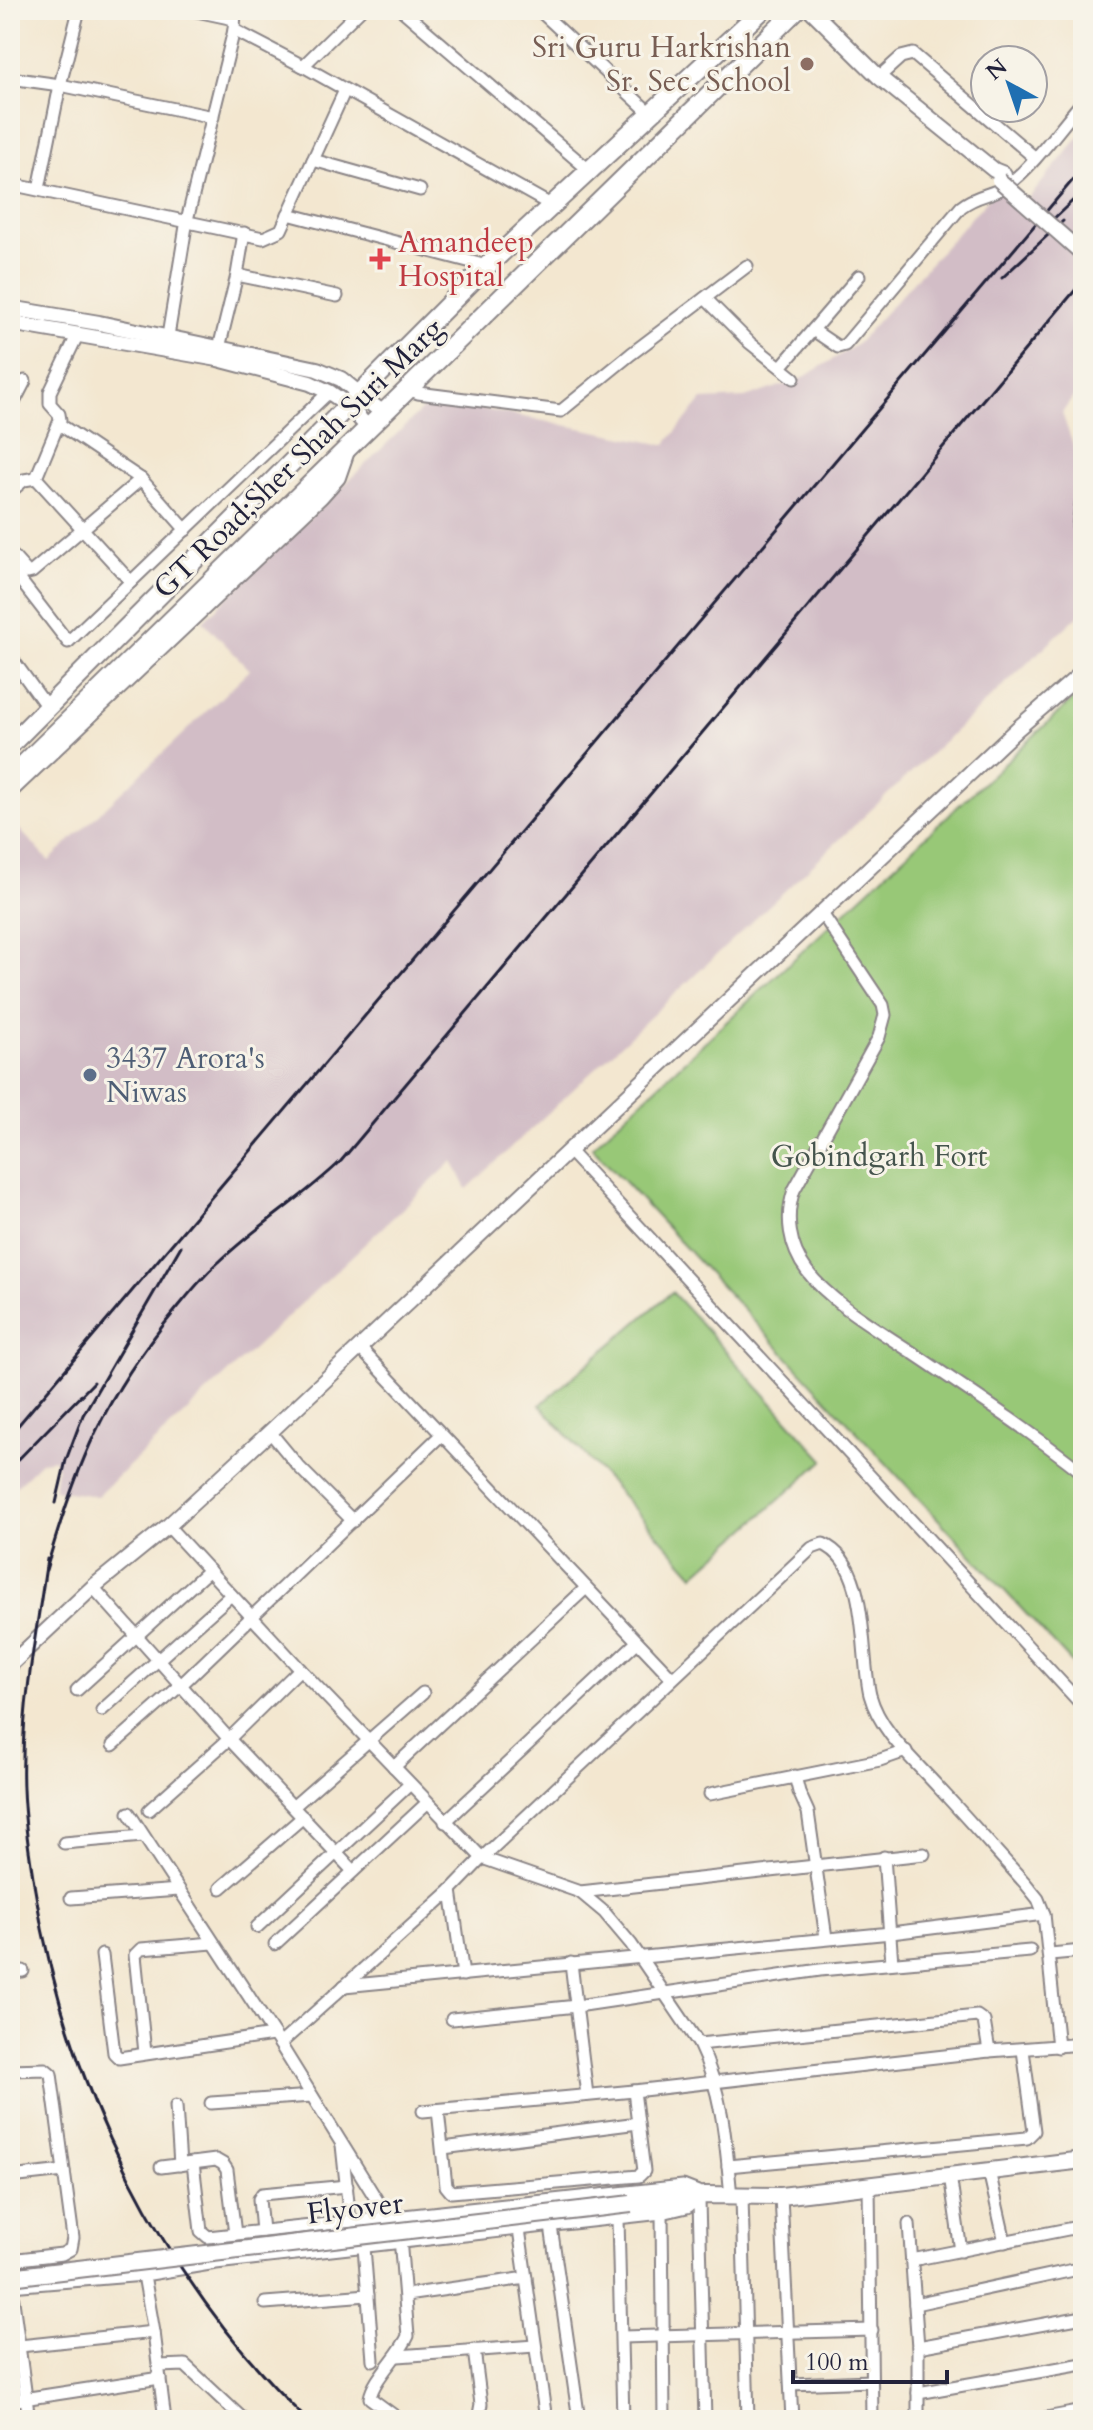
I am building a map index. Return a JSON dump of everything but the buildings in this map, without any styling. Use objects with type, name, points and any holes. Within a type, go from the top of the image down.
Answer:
[{"type":"main road","name":"GT Road;Sher Shah Suri Marg","points":[[10,778],[796,10]]},
{"type":"main road","name":"GT Road;Sher Shah Suri Marg","points":[[12,742],[487,266],[759,11]]},
{"type":"main road","points":[[10,790],[320,496],[337,477],[346,451]]},
{"type":"main road","points":[[12,742],[51,738]]},
{"type":"main road","name":"Flyover","points":[[10,2277],[631,2204],[781,2196],[1083,2160]]},
{"type":"street","points":[[39,189],[79,10]]},
{"type":"street","points":[[192,10],[234,20],[303,66],[551,205]]},
{"type":"street","points":[[303,66],[360,10]]},
{"type":"street","points":[[402,10],[590,171]]},
{"type":"street","points":[[539,10],[651,114]]},
{"type":"street","points":[[811,10],[879,77],[1083,242]]},
{"type":"street","points":[[167,344],[187,220],[234,20]]},
{"type":"street","points":[[879,77],[901,57],[913,54],[1034,157]]},
{"type":"street","points":[[10,78],[60,85],[213,117]]},
{"type":"street","points":[[10,184],[263,238],[271,236],[281,230],[345,90]]},
{"type":"street","points":[[813,330],[838,347],[845,345],[961,207],[978,195],[991,193],[1008,184],[1083,101]]},
{"type":"street","points":[[313,160],[420,190]]},
{"type":"street","points":[[999,175],[1083,254]]},
{"type":"street","points":[[288,214],[487,266]]},
{"type":"street","points":[[219,348],[244,233]]},
{"type":"street","points":[[408,389],[418,393],[561,411],[747,266]]},
{"type":"street","points":[[237,275],[337,296]]},
{"type":"street","points":[[781,367],[859,276]]},
{"type":"street","points":[[705,298],[750,343],[794,378]]},
{"type":"street","points":[[10,308],[99,323],[310,383],[355,399],[384,414]]},
{"type":"street","points":[[10,323],[77,336],[219,348],[317,369],[341,379],[355,399],[369,429]]},
{"type":"street","points":[[36,478],[59,424],[59,414],[50,404],[49,397],[77,336]]},
{"type":"street","points":[[10,410],[25,381]]},
{"type":"street","points":[[10,567],[68,642],[329,392]]},
{"type":"street","points":[[59,424],[141,479],[186,530]]},
{"type":"street","points":[[10,492],[19,483],[36,478]]},
{"type":"street","points":[[36,478],[131,582]]},
{"type":"street","points":[[10,553],[30,573],[141,479]]},
{"type":"street","points":[[1083,490],[1078,526],[1083,543]]},
{"type":"street","points":[[10,656],[47,707]]},
{"type":"street","points":[[10,1665],[93,1587],[168,1526],[270,1432],[823,915],[1017,729],[1083,672]]},
{"type":"street","points":[[823,915],[877,993],[885,1015],[879,1037],[794,1190],[788,1217],[797,1255],[807,1272],[831,1295],[990,1404],[1083,1473]]},
{"type":"street","points":[[569,1151],[1083,1706]]},
{"type":"street","points":[[359,1347],[672,1678]]},
{"type":"street","points":[[270,1432],[299,1467],[353,1521]]},
{"type":"street","points":[[113,1745],[181,1685],[441,1435]]},
{"type":"street","points":[[168,1526],[482,1858],[580,1892],[618,1928],[699,2044],[716,2081],[723,2110],[728,2166],[736,2196],[747,2335],[748,2420]]},
{"type":"street","points":[[102,1955],[114,2053],[124,2058],[145,2053],[277,2040],[344,1986],[451,1890],[812,1548],[826,1545],[848,1570],[855,1584],[862,1616],[870,1695],[888,1732],[1038,1899],[1044,1914],[1050,1954],[1058,2047]]},
{"type":"street","points":[[77,1690],[209,1570]]},
{"type":"street","points":[[93,1587],[353,1871]]},
{"type":"street","points":[[394,1767],[586,1588]]},
{"type":"street","points":[[102,1710],[231,1595]]},
{"type":"street","points":[[445,1822],[637,1642]]},
{"type":"street","points":[[149,1810],[229,1739],[300,1669]]},
{"type":"street","points":[[294,1806],[423,1693]]},
{"type":"street","points":[[710,1794],[880,1760],[906,1751]]},
{"type":"street","points":[[795,1776],[808,1812],[826,1938]]},
{"type":"street","points":[[257,1927],[410,1784]]},
{"type":"street","points":[[275,1944],[427,1803]]},
{"type":"street","points":[[129,1813],[277,2040],[402,2242],[408,2336],[398,2356],[372,2388],[370,2398],[400,2420]]},
{"type":"street","points":[[221,1888],[303,1817]]},
{"type":"street","points":[[64,1843],[143,1836]]},
{"type":"street","points":[[580,1892],[924,1854]]},
{"type":"street","points":[[884,1857],[892,1963]]},
{"type":"street","points":[[71,1898],[179,1890]]},
{"type":"street","points":[[451,1890],[463,1975]]},
{"type":"street","points":[[344,1986],[891,1933],[1044,1914]]},
{"type":"street","points":[[145,2053],[135,1955],[141,1949],[213,1943]]},
{"type":"street","points":[[452,2019],[577,2006],[820,1970],[1030,1951]]},
{"type":"street","points":[[1050,1954],[1083,1951]]},
{"type":"street","points":[[571,1963],[587,2095]]},
{"type":"street","points":[[10,1972],[23,1971]]},
{"type":"street","points":[[699,2044],[977,2016],[984,2021],[989,2051]]},
{"type":"street","points":[[423,2111],[989,2051],[1083,2044]]},
{"type":"street","points":[[728,2166],[1027,2138],[1034,2131],[1023,2050]]},
{"type":"street","points":[[10,2070],[39,2068],[51,2074],[73,2238],[71,2249],[62,2254],[10,2260]]},
{"type":"street","points":[[438,2110],[446,2186],[451,2192],[639,2176],[644,2171],[634,2091]]},
{"type":"street","points":[[211,2103],[312,2096]]},
{"type":"street","points":[[176,2106],[180,2165]]},
{"type":"street","points":[[443,2148],[638,2123]]},
{"type":"street","points":[[342,2143],[349,2212]]},
{"type":"street","points":[[161,2167],[216,2160],[226,2166],[235,2234]]},
{"type":"street","points":[[193,2163],[203,2234],[208,2237],[683,2186],[702,2198]]},
{"type":"street","points":[[10,2177],[64,2171]]},
{"type":"street","points":[[989,2171],[1005,2242]]},
{"type":"street","points":[[950,2175],[961,2251]]},
{"type":"street","points":[[869,2185],[872,2420]]},
{"type":"street","points":[[262,2231],[259,2199],[262,2194],[347,2186]]},
{"type":"street","points":[[781,2196],[792,2420]]},
{"type":"street","points":[[29,2420],[14,2347],[10,2286],[144,2275],[216,2263],[618,2219],[687,2207],[702,2198]]},
{"type":"street","points":[[702,2198],[705,2420]]},
{"type":"street","points":[[662,2213],[664,2420]]},
{"type":"street","points":[[618,2219],[623,2420]]},
{"type":"street","points":[[909,2224],[918,2347],[918,2420]]},
{"type":"street","points":[[551,2226],[579,2420]]},
{"type":"street","points":[[912,2260],[1083,2226]]},
{"type":"street","points":[[519,2229],[546,2420]]},
{"type":"street","points":[[364,2247],[373,2360]]},
{"type":"street","points":[[60,2281],[62,2254]]},
{"type":"street","points":[[915,2304],[1083,2268]]},
{"type":"street","points":[[144,2275],[165,2420]]},
{"type":"street","points":[[406,2295],[526,2278]]},
{"type":"street","points":[[265,2303],[368,2295]]},
{"type":"street","points":[[918,2347],[1083,2317]]},
{"type":"street","points":[[622,2337],[872,2330]]},
{"type":"street","points":[[14,2347],[154,2332]]},
{"type":"street","points":[[398,2356],[535,2346]]},
{"type":"street","points":[[474,2350],[481,2404],[478,2420]]},
{"type":"street","points":[[918,2393],[1083,2364]]},
{"type":"street","points":[[10,2401],[185,2365],[244,2420]]},
{"type":"street","points":[[791,2384],[871,2381]]},
{"type":"street","points":[[1035,2420],[1083,2411]]},
{"type":"shaded area","points":[[1083,132],[1083,383],[1062,413],[1083,474],[1083,611],[467,1189],[453,1161],[97,1496],[54,1490],[57,1469],[54,1459],[41,1462],[10,1492],[10,819],[49,861],[250,670],[203,621],[433,399],[665,445],[702,400],[745,398],[801,379],[856,345],[997,189],[1020,209]]},
{"type":"green space","name":"Gobindgarh Fort","points":[[1083,690],[1083,1675],[592,1147]]},
{"type":"green space","points":[[672,1292],[824,1460],[694,1575],[540,1405]]},
{"type":"railway","points":[[10,1435],[1083,168]]},
{"type":"railway","points":[[1048,224],[1083,191]]},
{"type":"railway","points":[[1002,278],[1063,221]]},
{"type":"railway","points":[[46,1570],[69,1498],[95,1434],[129,1373],[174,1312],[234,1249],[341,1161],[1083,281]]},
{"type":"railway","points":[[56,1503],[66,1460],[83,1415],[181,1246]]},
{"type":"railway","points":[[10,1468],[94,1382]]},
{"type":"railway","points":[[47,1559],[26,1707],[23,1790],[35,1890],[50,1964],[71,2037],[97,2108],[129,2177],[166,2243],[208,2306],[255,2365],[307,2420]]},
{"type":"place","name":"Sri Guru Harkrishan Sr. Sec. School","points":[[807,64]]},
{"type":"place","name":"Amandeep Hospital","points":[[380,259]]},
{"type":"place","name":"3437 Arora's Niwas","points":[[90,1075]]}]
